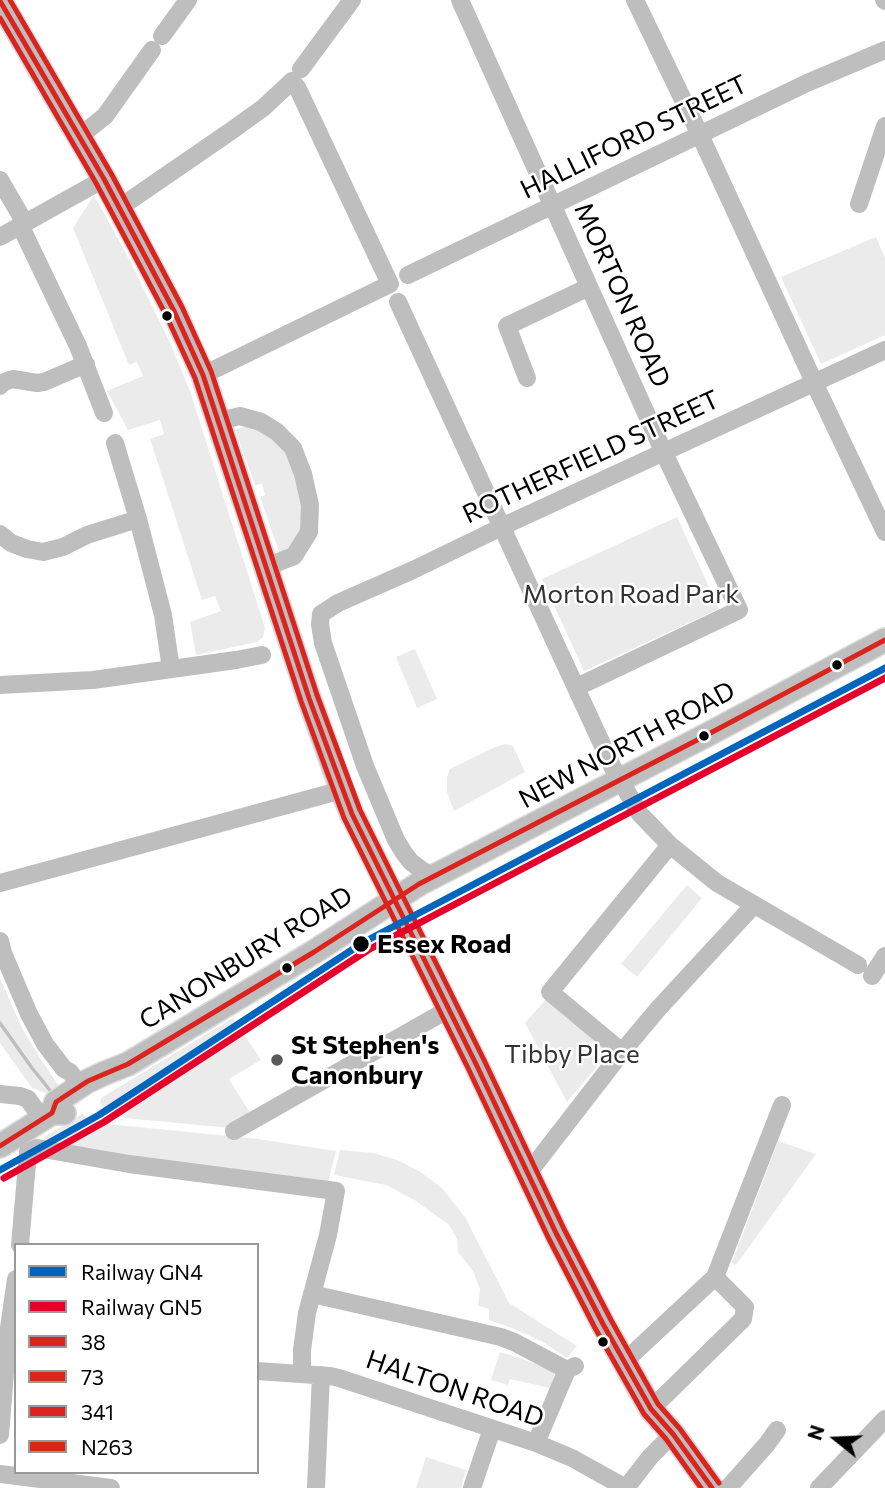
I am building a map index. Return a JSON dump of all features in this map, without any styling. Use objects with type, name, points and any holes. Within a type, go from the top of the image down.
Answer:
[{"type":"main road","points":[[2,10],[104,179],[174,311],[203,375],[342,790],[394,899],[603,1324],[651,1409],[673,1434],[712,1488]]},
{"type":"main road","name":"NEW NORTH ROAD","points":[[394,899],[885,639]]},
{"type":"main road","name":"CANONBURY ROAD","points":[[47,1116],[64,1113],[106,1085],[128,1065],[394,899]]},
{"type":"main road","name":"CANONBURY ROAD","points":[[0,1146],[47,1116],[57,1102],[80,1086],[128,1065]]},
{"type":"street","points":[[80,136],[105,116],[188,0]]},
{"type":"street","points":[[119,208],[263,108],[296,75],[352,0]]},
{"type":"street","name":"MORTON ROAD","points":[[460,0],[664,453],[739,610],[577,687]]},
{"type":"street","points":[[635,0],[885,533]]},
{"type":"street","name":"HALLIFORD STREET","points":[[408,275],[807,83],[885,50]]},
{"type":"street","points":[[203,375],[390,284],[308,109],[296,75]]},
{"type":"street","points":[[859,204],[885,126]]},
{"type":"street","points":[[0,237],[104,179]]},
{"type":"street","points":[[0,180],[58,301],[104,413]]},
{"type":"street","points":[[527,377],[507,326],[589,287]]},
{"type":"street","points":[[398,302],[619,780],[639,814],[670,845],[717,883],[865,971],[885,956]]},
{"type":"street","name":"ROTHERFIELD STREET","points":[[434,876],[411,862],[396,840],[365,766],[332,669],[323,640],[321,614],[338,603],[885,350]]},
{"type":"street","points":[[0,386],[13,379],[44,382],[86,365]]},
{"type":"street","points":[[219,421],[240,416],[261,422],[277,432],[293,449],[303,474],[310,505],[309,532],[294,556],[266,567]]},
{"type":"street","points":[[115,443],[163,615],[171,669]]},
{"type":"street","points":[[0,534],[10,543],[43,552],[138,519]]},
{"type":"street","points":[[0,685],[93,680],[262,655]]},
{"type":"street","points":[[0,883],[342,790]]},
{"type":"street","points":[[622,1052],[551,992],[670,845]]},
{"type":"street","points":[[529,1172],[622,1052],[754,905]]},
{"type":"street","points":[[0,940],[29,1014],[46,1044],[80,1086]]},
{"type":"street","points":[[234,1131],[449,1009]]},
{"type":"street","points":[[0,1094],[28,1099],[47,1116]]},
{"type":"street","points":[[625,1361],[715,1278],[782,1105]]},
{"type":"street","points":[[20,1243],[28,1152],[37,1148],[128,1164],[336,1191],[328,1236],[303,1337],[302,1374]]},
{"type":"street","points":[[651,1409],[743,1319],[745,1307],[715,1278]]},
{"type":"street","points":[[312,1294],[501,1338],[571,1368],[536,1443]]},
{"type":"street","points":[[0,1435],[14,1308]]},
{"type":"street","name":"HALTON ROAD","points":[[259,1371],[339,1378],[536,1443],[572,1458],[626,1488]]},
{"type":"street","points":[[316,1488],[321,1375]]},
{"type":"street","points":[[819,1488],[885,1419]]},
{"type":"street","points":[[472,1488],[492,1429]]},
{"type":"street","points":[[728,1488],[777,1430]]},
{"type":"street","points":[[626,1488],[650,1457],[673,1434]]},
{"type":"street","points":[[0,1474],[111,1488]]},
{"type":"green space","points":[[94,195],[171,345],[191,394],[265,628],[263,637],[257,642],[196,655],[190,622],[221,611],[215,596],[202,600],[150,439],[164,434],[160,420],[128,430],[107,391],[143,376],[137,362],[129,365],[73,228]]},
{"type":"green space","points":[[876,237],[885,258],[885,335],[821,364],[781,277]]},
{"type":"green space","points":[[249,425],[270,434],[289,451],[304,504],[302,530],[293,552],[281,557],[260,497],[265,495],[262,484],[255,485],[235,430]]},
{"type":"green space","name":"Morton Road Park","points":[[677,517],[719,609],[584,671],[542,579]]},
{"type":"green space","points":[[415,649],[437,699],[417,708],[396,657]]},
{"type":"green space","points":[[505,744],[513,746],[525,772],[454,811],[447,792],[450,769]]},
{"type":"green space","points":[[687,885],[702,898],[637,977],[621,964]]},
{"type":"green space","points":[[0,978],[22,1028],[61,1089],[51,1095],[32,1088],[0,1043]]},
{"type":"green space","name":"Tibby Place","points":[[547,998],[610,1051],[567,1102],[525,1023]]},
{"type":"green space","points":[[233,1018],[261,1060],[229,1079],[252,1116],[231,1128],[125,1118],[109,1113],[100,1104],[101,1098]]},
{"type":"green space","points":[[82,1114],[98,1123],[258,1139],[336,1151],[327,1186],[44,1145],[44,1137]]},
{"type":"green space","points":[[778,1141],[816,1154],[736,1265],[732,1263]]},
{"type":"green space","points":[[340,1150],[374,1153],[397,1160],[419,1171],[442,1188],[465,1217],[509,1303],[577,1346],[567,1358],[543,1342],[489,1320],[489,1309],[478,1306],[480,1289],[473,1271],[458,1252],[457,1239],[449,1225],[416,1201],[386,1185],[334,1175]]},
{"type":"green space","points":[[500,1352],[553,1371],[555,1373],[550,1388],[510,1379],[508,1385],[491,1380]]},
{"type":"green space","points":[[426,1457],[466,1470],[461,1488],[416,1488]]},
{"type":"waterway","points":[[0,1023],[53,1094]]},
{"type":"rail line","name":"GN4","points":[[0,1170],[99,1115],[364,942],[885,668]]},
{"type":"rail line","name":"GN5","points":[[4,1178],[104,1122],[368,950],[885,678]]},
{"type":"transit line","name":"341","points":[[10,0],[112,175],[182,307],[211,371],[317,695],[360,810],[611,1320],[658,1404],[680,1429],[719,1483]]},
{"type":"transit line","name":"38","points":[[0,1],[104,179],[174,311],[203,375],[309,698],[352,814],[603,1324],[651,1409],[673,1434],[712,1488]]},
{"type":"transit line","name":"73","points":[[0,18],[96,183],[166,315],[195,378],[301,701],[344,818],[595,1328],[644,1414],[666,1439],[701,1488]]},
{"type":"transit line","name":"N263","points":[[0,1146],[52,1113],[56,1102],[88,1081],[128,1064],[314,952],[419,884],[885,640]]},
{"type":"place","name":"Essex Road","points":[[361,944]]},
{"type":"place","name":"St Stephen's Canonbury","points":[[277,1060]]}]
